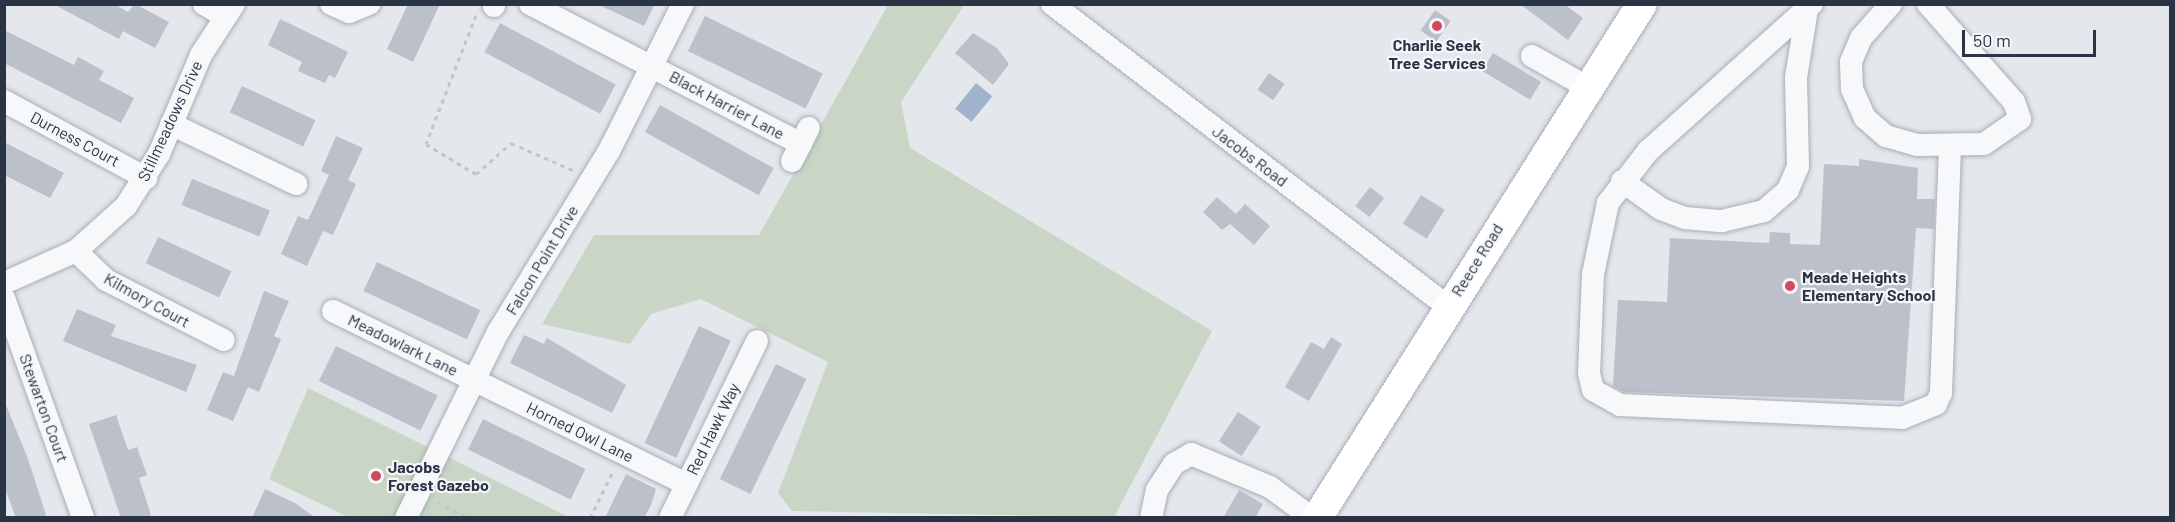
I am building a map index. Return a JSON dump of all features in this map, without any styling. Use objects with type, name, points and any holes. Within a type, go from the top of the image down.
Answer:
[{"type":"main road","name":"Reece Road","points":[[1315,518],[1587,87],[1642,4]]},
{"type":"street","points":[[331,4],[349,12],[369,4]]},
{"type":"street","name":"Black Harrier Lane","points":[[530,4],[800,144]]},
{"type":"street","name":"Falcon Point Drive","points":[[406,518],[474,380],[653,66],[683,4]]},
{"type":"street","name":"Jacobs Road","points":[[1052,4],[1448,307]]},
{"type":"street","points":[[1891,4],[1861,38],[1851,62],[1852,89],[1865,118],[1886,136],[1950,148],[1984,144],[2020,119],[2014,102],[1928,4]]},
{"type":"street","points":[[1809,7],[1648,151],[1622,181],[1608,203],[1596,246],[1589,373],[1593,390],[1620,405],[1902,418],[1936,404],[1941,393],[1950,148]]},
{"type":"street","points":[[1622,181],[1661,209],[1685,218],[1722,221],[1764,211],[1788,190],[1798,166],[1796,78],[1809,7]]},
{"type":"street","name":"Stillmeadows Drive","points":[[4,283],[76,251],[126,206],[146,178],[220,8]]},
{"type":"street","points":[[1532,56],[1587,87]]},
{"type":"street","name":"Durness Court","points":[[4,101],[146,178]]},
{"type":"street","points":[[171,124],[296,184]]},
{"type":"street","name":"Kilmory Court","points":[[76,251],[106,280],[224,340]]},
{"type":"street","name":"Stewarton Court","points":[[4,298],[83,518]]},
{"type":"street","name":"Meadowlark Lane","points":[[333,311],[474,380]]},
{"type":"street","name":"Red Hawk Way","points":[[670,518],[757,341]]},
{"type":"street","name":"Horned Owl Lane","points":[[474,380],[686,484]]},
{"type":"street","points":[[1151,518],[1156,490],[1174,464],[1191,454],[1270,487],[1315,518]]},
{"type":"path","points":[[489,5],[426,144],[476,174],[512,142],[575,171]]},
{"type":"path","points":[[590,518],[617,463]]},
{"type":"path","points":[[383,478],[401,487]]},
{"type":"path","points":[[435,501],[468,518]]},
{"type":"green space","points":[[965,4],[901,102],[910,148],[1212,331],[1114,517],[792,511],[778,493],[828,362],[701,299],[651,314],[630,344],[542,324],[594,235],[759,235],[888,5]]},
{"type":"green space","points":[[308,388],[569,517],[348,517],[269,479]]},
{"type":"water","points":[[976,83],[992,96],[972,122],[955,109]]},
{"type":"building","points":[[53,4],[114,4],[128,12],[135,4],[169,22],[155,48],[123,31],[119,39]]},
{"type":"building","points":[[408,4],[440,4],[413,62],[387,49]]},
{"type":"building","points":[[597,4],[655,4],[644,26]]},
{"type":"building","points":[[1520,4],[1564,4],[1583,18],[1568,40]]},
{"type":"building","name":"Charlie Seek Tree Services","points":[[1435,10],[1451,21],[1436,41],[1421,30]]},
{"type":"building","points":[[705,16],[823,73],[806,108],[688,51]]},
{"type":"building","points":[[280,19],[348,52],[335,78],[329,75],[325,83],[298,71],[302,62],[268,45]]},
{"type":"building","points":[[500,23],[616,85],[600,114],[485,52]]},
{"type":"building","points":[[4,30],[74,65],[78,57],[104,71],[99,80],[134,98],[121,123],[4,63]]},
{"type":"building","points":[[973,33],[997,48],[1009,64],[993,85],[955,53]]},
{"type":"building","points":[[1493,53],[1541,82],[1530,100],[1482,71]]},
{"type":"building","points":[[1269,73],[1285,84],[1273,100],[1258,89]]},
{"type":"building","points":[[242,86],[315,120],[303,147],[230,112]]},
{"type":"building","points":[[660,105],[774,168],[759,195],[645,132]]},
{"type":"building","points":[[336,136],[363,148],[348,180],[356,184],[333,235],[323,231],[307,266],[281,254],[298,216],[308,220],[329,175],[321,171]]},
{"type":"building","points":[[4,142],[64,173],[50,198],[4,175]]},
{"type":"building","name":"Meade Heights Elementary School","points":[[1859,159],[1918,168],[1917,199],[1935,199],[1934,229],[1916,228],[1904,401],[1624,392],[1613,386],[1618,300],[1667,302],[1670,238],[1769,243],[1770,232],[1790,233],[1790,244],[1820,245],[1824,164],[1859,166]]},
{"type":"building","points":[[192,179],[270,210],[259,236],[182,205]]},
{"type":"building","points":[[1370,187],[1384,198],[1369,217],[1355,206]]},
{"type":"building","points":[[1421,195],[1445,210],[1427,239],[1403,224]]},
{"type":"building","points":[[1217,197],[1236,214],[1245,204],[1270,226],[1254,245],[1230,224],[1222,230],[1203,212]]},
{"type":"building","points":[[158,237],[231,271],[219,298],[146,263]]},
{"type":"building","points":[[377,262],[480,310],[467,339],[363,291]]},
{"type":"building","points":[[264,291],[289,301],[274,336],[281,339],[259,392],[248,387],[233,421],[207,410],[223,372],[234,376]]},
{"type":"building","points":[[77,309],[116,325],[111,336],[197,365],[186,392],[63,341]]},
{"type":"building","points":[[699,326],[731,341],[676,458],[644,443]]},
{"type":"building","points":[[524,335],[544,344],[547,338],[626,385],[612,413],[510,363]]},
{"type":"building","points":[[1331,337],[1342,344],[1309,401],[1285,387],[1311,342],[1324,349]]},
{"type":"building","points":[[336,346],[438,396],[420,431],[319,381]]},
{"type":"building","points":[[776,364],[807,379],[750,494],[720,479]]},
{"type":"building","points":[[4,400],[28,459],[47,518],[16,518],[4,486]]},
{"type":"building","points":[[1238,412],[1261,427],[1242,456],[1219,441]]},
{"type":"building","points":[[116,415],[128,450],[137,447],[147,475],[139,478],[151,515],[144,518],[121,518],[89,424]]},
{"type":"building","points":[[483,419],[585,469],[571,500],[468,450]]},
{"type":"building","points":[[626,474],[656,489],[651,505],[644,518],[605,518]]},
{"type":"building","points":[[265,489],[295,503],[316,518],[252,518]]},
{"type":"building","points":[[1239,490],[1263,504],[1255,518],[1223,518]]},
{"type":"place","name":"Charlie Seek Tree Services","points":[[1437,26]]},
{"type":"place","name":"Meade Heights Elementary School","points":[[1790,286]]},
{"type":"place","name":"Jacobs Forest Gazebo","points":[[376,476]]}]
